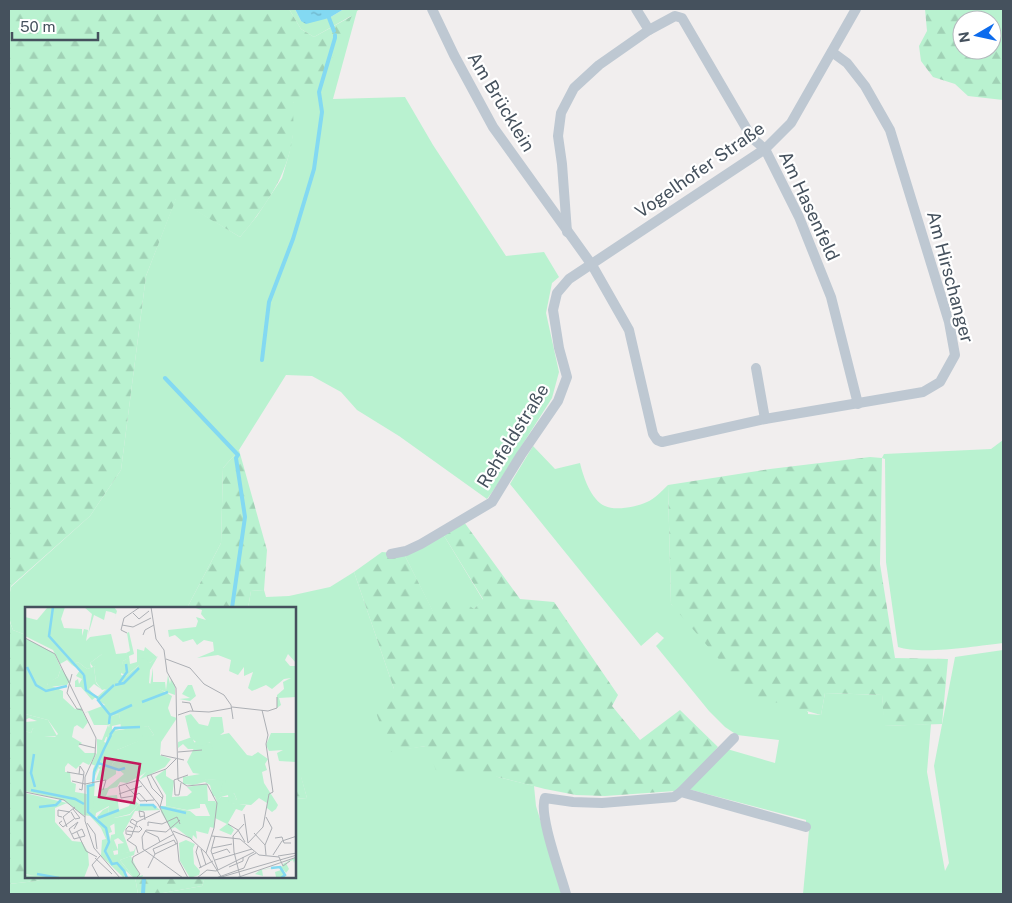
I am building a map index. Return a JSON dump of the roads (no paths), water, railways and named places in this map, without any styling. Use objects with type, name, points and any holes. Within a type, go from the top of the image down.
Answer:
[{"type":"street","name":"Am Brücklein","points":[[432,9],[493,128],[567,232]]},
{"type":"street","points":[[592,264],[567,232],[558,136],[561,113],[574,88],[599,65],[649,30],[636,9]]},
{"type":"street","name":"Vogelhofer Straße","points":[[592,264],[765,149],[791,123],[856,9]]},
{"type":"street","name":"Am Hasenfeld","points":[[649,30],[675,16],[682,18],[752,138],[765,149],[799,217],[831,297],[858,404]]},
{"type":"street","name":"Am Hirschanger","points":[[592,264],[629,330],[653,434],[657,440],[662,442],[765,419],[923,392],[940,382],[955,355],[949,322],[890,130],[865,86],[847,63],[832,52]]},
{"type":"street","name":"Rehfeldstraße","points":[[391,554],[406,551],[421,544],[492,502],[520,455],[558,401],[567,377],[559,348],[554,310],[557,293],[569,279],[592,264]]},
{"type":"street","points":[[756,368],[765,419]]},
{"type":"street","points":[[566,894],[545,820],[543,803],[545,798],[573,802],[602,803],[674,797],[734,738]]},
{"type":"street","points":[[681,792],[806,827]]},
{"type":"water","points":[[295,9],[344,9],[329,18],[306,24],[301,21]]},
{"type":"waterway","points":[[329,18],[334,31]]},
{"type":"waterway","points":[[262,360],[269,302],[293,239],[314,169],[322,112],[319,92],[335,35]]},
{"type":"waterway","points":[[165,378],[238,455],[236,458],[245,517],[232,607]]},
{"type":"waterway","points":[[143,894],[144,878]]}]
